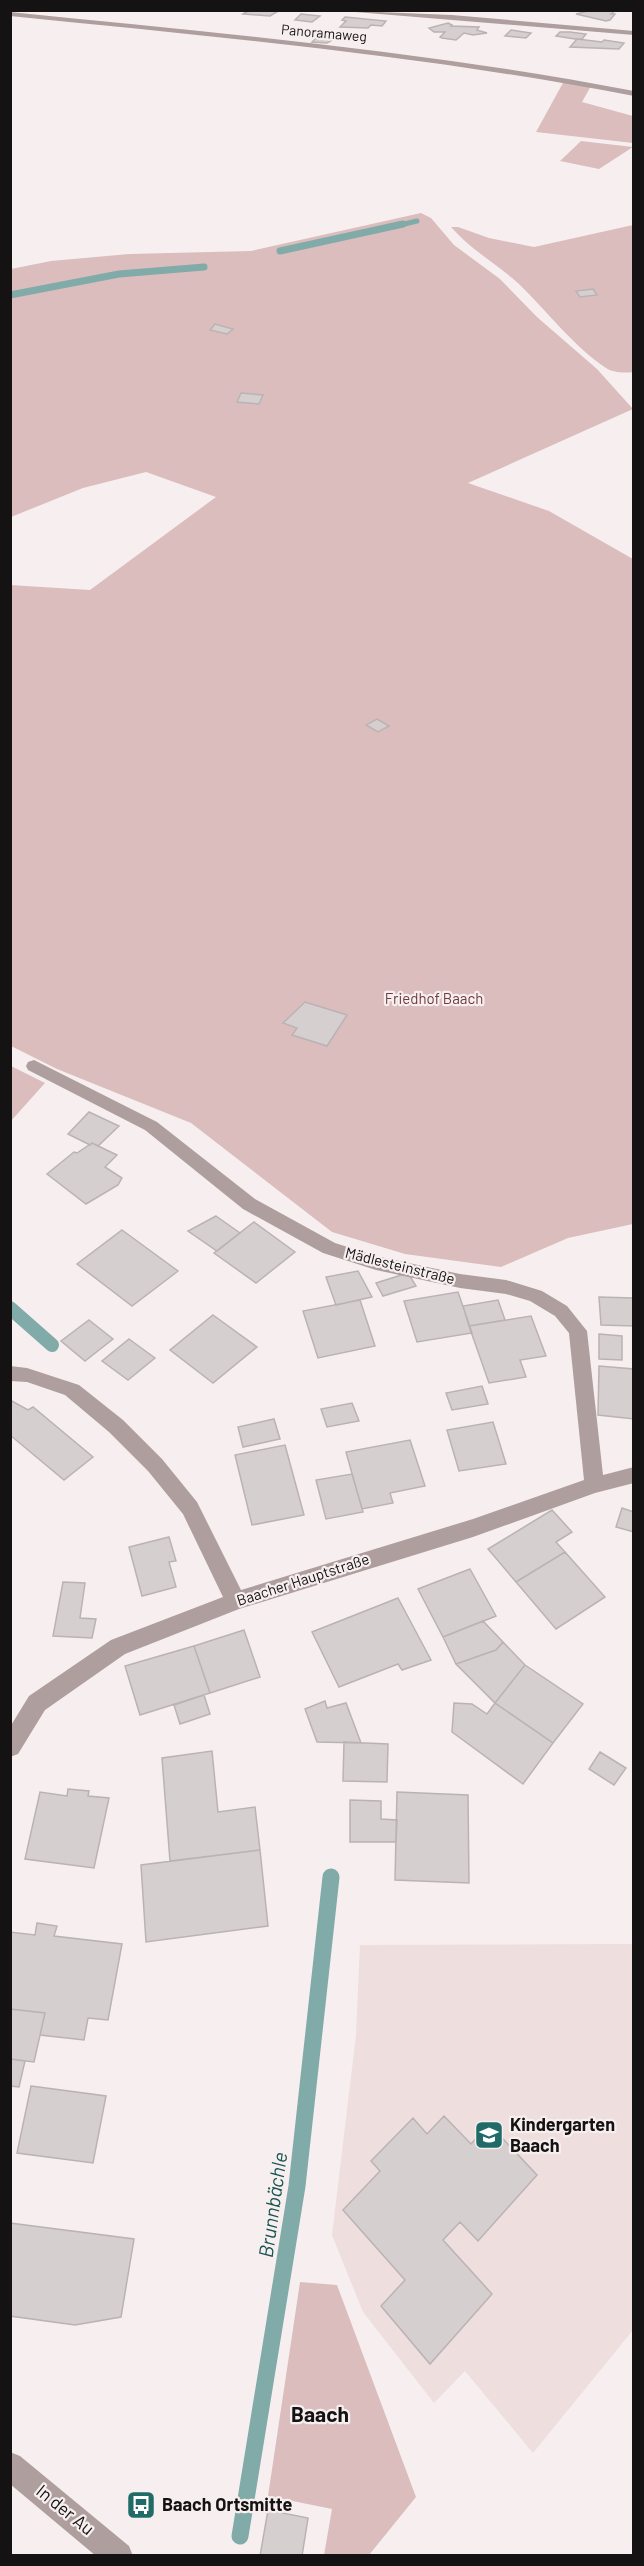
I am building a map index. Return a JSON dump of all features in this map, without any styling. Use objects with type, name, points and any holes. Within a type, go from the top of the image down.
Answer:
[{"type":"street","points":[[334,10],[452,17],[633,33]]},
{"type":"street","name":"Panoramaweg","points":[[10,14],[393,53],[633,94]]},
{"type":"street","name":"Mädlesteinstraße","points":[[34,1066],[151,1126],[249,1204],[329,1248],[376,1263],[460,1281],[506,1287],[536,1296],[561,1311],[578,1331],[594,1485]]},
{"type":"street","points":[[10,1373],[27,1375],[72,1390],[116,1426],[155,1465],[190,1508],[236,1600]]},
{"type":"street","name":"Baacher Hauptstraße","points":[[10,1747],[37,1703],[118,1647],[236,1600],[473,1528],[594,1485],[633,1475]]},
{"type":"street","name":"In der Au","points":[[10,2466],[119,2556]]},
{"type":"shaded area","name":"Kindergarten Baach","points":[[633,1944],[633,2330],[533,2453],[465,2371],[434,2403],[363,2312],[332,2235],[356,2035],[360,1945]]},
{"type":"green space","points":[[564,81],[591,86],[582,102],[633,116],[633,143],[536,132]]},
{"type":"green space","points":[[581,141],[633,147],[599,169],[560,161]]},
{"type":"green space","name":"Friedhof Baach","points":[[421,213],[431,218],[454,245],[500,279],[537,317],[597,369],[633,409],[468,483],[549,511],[633,559],[633,1224],[568,1238],[501,1267],[405,1254],[332,1232],[191,1123],[57,1069],[11,1046],[10,585],[90,590],[216,497],[146,472],[83,488],[11,517],[11,269],[51,261],[129,254],[251,251]]},
{"type":"green space","points":[[633,225],[633,372],[609,370],[594,359],[571,339],[519,284],[467,243],[451,227],[534,247]]},
{"type":"green space","points":[[11,1066],[45,1083],[11,1121]]},
{"type":"green space","points":[[300,2282],[337,2285],[416,2497],[369,2555],[324,2555],[332,2509],[268,2496]]},
{"type":"building","points":[[250,10],[280,10],[270,16],[243,14]]},
{"type":"building","points":[[592,10],[616,10],[611,14],[615,14],[610,20],[606,21],[576,14]]},
{"type":"building","points":[[301,14],[320,16],[312,22],[295,20]]},
{"type":"building","points":[[345,17],[386,21],[382,26],[371,25],[368,28],[340,27],[346,21],[342,20]]},
{"type":"building","points":[[448,23],[451,26],[479,27],[477,30],[487,33],[473,35],[464,33],[456,40],[442,38],[440,37],[445,32],[434,32],[429,28]]},
{"type":"building","points":[[511,30],[531,33],[526,38],[505,36]]},
{"type":"building","points":[[560,32],[586,34],[582,39],[575,39],[556,36]]},
{"type":"building","points":[[318,36],[336,38],[327,43],[312,42]]},
{"type":"building","points":[[577,39],[624,43],[619,49],[570,47]]},
{"type":"building","points":[[593,289],[597,295],[580,297],[576,291]]},
{"type":"building","points":[[215,324],[233,329],[227,334],[210,330]]},
{"type":"building","points":[[241,393],[263,395],[259,404],[237,402]]},
{"type":"building","points":[[377,719],[389,726],[378,732],[366,725]]},
{"type":"building","points":[[305,1002],[347,1015],[327,1046],[292,1035],[297,1028],[283,1023]]},
{"type":"building","points":[[89,1112],[119,1126],[98,1146],[92,1143],[90,1145],[68,1134]]},
{"type":"building","points":[[92,1143],[117,1155],[105,1167],[122,1178],[118,1185],[86,1204],[47,1174],[74,1152],[77,1153]]},
{"type":"building","points":[[216,1216],[240,1233],[217,1251],[188,1231]]},
{"type":"building","points":[[254,1222],[295,1252],[256,1283],[214,1253]]},
{"type":"building","points":[[122,1230],[178,1271],[132,1306],[77,1264]]},
{"type":"building","points":[[358,1271],[372,1297],[336,1305],[326,1277]]},
{"type":"building","points":[[408,1273],[416,1286],[383,1296],[376,1283]]},
{"type":"building","points":[[458,1292],[472,1333],[417,1342],[404,1301]]},
{"type":"building","points":[[599,1297],[633,1298],[634,1326],[601,1325]]},
{"type":"building","points":[[360,1300],[375,1346],[318,1358],[303,1311]]},
{"type":"building","points":[[498,1300],[505,1320],[469,1326],[463,1306]]},
{"type":"building","points":[[213,1315],[257,1347],[213,1383],[170,1350]]},
{"type":"building","points":[[531,1316],[546,1356],[520,1360],[526,1377],[489,1383],[469,1326]]},
{"type":"building","points":[[89,1320],[113,1339],[85,1361],[61,1341]]},
{"type":"building","points":[[599,1334],[622,1336],[622,1360],[599,1359]]},
{"type":"building","points":[[129,1339],[155,1358],[128,1380],[102,1361]]},
{"type":"building","points":[[599,1366],[634,1369],[634,1419],[598,1415]]},
{"type":"building","points":[[482,1386],[488,1404],[452,1410],[446,1393]]},
{"type":"building","points":[[10,1400],[28,1410],[33,1407],[93,1457],[64,1480],[10,1435]]},
{"type":"building","points":[[352,1403],[359,1421],[327,1427],[321,1409]]},
{"type":"building","points":[[274,1419],[280,1439],[243,1447],[238,1427]]},
{"type":"building","points":[[493,1422],[506,1464],[459,1471],[447,1430]]},
{"type":"building","points":[[410,1440],[425,1486],[390,1493],[393,1503],[362,1509],[346,1452]]},
{"type":"building","points":[[285,1445],[304,1515],[252,1525],[235,1455]]},
{"type":"building","points":[[352,1474],[363,1512],[326,1519],[316,1480]]},
{"type":"building","points":[[622,1508],[634,1512],[634,1532],[616,1527]]},
{"type":"building","points":[[552,1510],[572,1532],[556,1542],[565,1552],[516,1582],[488,1549]]},
{"type":"building","points":[[169,1537],[176,1561],[169,1562],[176,1587],[142,1596],[129,1547]]},
{"type":"building","points":[[565,1552],[605,1597],[556,1629],[516,1582]]},
{"type":"building","points":[[470,1569],[496,1616],[443,1637],[418,1589]]},
{"type":"building","points":[[63,1582],[85,1583],[80,1618],[96,1619],[92,1638],[53,1636]]},
{"type":"building","points":[[398,1598],[431,1660],[402,1670],[398,1664],[339,1687],[312,1632]]},
{"type":"building","points":[[483,1621],[503,1642],[496,1650],[456,1664],[443,1637]]},
{"type":"building","points":[[244,1630],[260,1677],[210,1693],[194,1646]]},
{"type":"building","points":[[503,1642],[525,1665],[495,1703],[456,1664],[496,1650]]},
{"type":"building","points":[[194,1646],[210,1693],[140,1715],[125,1666]]},
{"type":"building","points":[[525,1665],[583,1704],[553,1743],[495,1703]]},
{"type":"building","points":[[204,1695],[210,1714],[180,1724],[174,1705]]},
{"type":"building","points":[[325,1701],[327,1708],[346,1703],[361,1743],[317,1742],[305,1709]]},
{"type":"building","points":[[454,1703],[472,1704],[487,1714],[495,1703],[553,1743],[523,1784],[452,1732]]},
{"type":"building","points":[[344,1742],[388,1744],[387,1782],[343,1781]]},
{"type":"building","points":[[212,1751],[218,1812],[255,1807],[260,1850],[170,1861],[162,1758]]},
{"type":"building","points":[[600,1752],[626,1768],[614,1785],[589,1769]]},
{"type":"building","points":[[68,1789],[89,1791],[88,1796],[109,1798],[94,1868],[25,1859],[40,1792],[67,1796]]},
{"type":"building","points":[[397,1792],[468,1795],[469,1883],[395,1880]]},
{"type":"building","points":[[350,1800],[381,1801],[381,1819],[397,1820],[396,1842],[350,1842]]},
{"type":"building","points":[[260,1850],[268,1926],[146,1942],[141,1865]]},
{"type":"building","points":[[37,1923],[57,1926],[54,1936],[122,1944],[108,2020],[88,2018],[84,2040],[40,2035],[45,2013],[10,2009],[10,1932],[35,1935]]},
{"type":"building","points":[[10,2009],[45,2013],[34,2062],[10,2059]]},
{"type":"building","points":[[10,2059],[25,2061],[19,2087],[10,2086]]},
{"type":"building","points":[[31,2086],[106,2096],[93,2163],[17,2153]]},
{"type":"building","points":[[444,2116],[471,2144],[489,2124],[537,2175],[478,2241],[460,2222],[443,2240],[492,2294],[430,2364],[381,2306],[405,2280],[343,2210],[380,2171],[371,2161],[413,2118],[427,2134]]},
{"type":"building","points":[[10,2223],[134,2239],[121,2317],[75,2325],[10,2316]]},
{"type":"building","points":[[268,2510],[308,2518],[302,2556],[260,2556]]},
{"type":"waterway","points":[[396,226],[417,221]]},
{"type":"waterway","points":[[280,251],[403,224]]},
{"type":"waterway","points":[[10,295],[119,274],[204,267]]},
{"type":"waterway","name":"Brunnbächle","points":[[10,1308],[52,1345]]},
{"type":"waterway","name":"Brunnbächle","points":[[240,2536],[297,2186],[331,1877]]},
{"type":"place","name":"Kindergarten Baach","points":[[489,2135]]},
{"type":"place","name":"Baach Ortsmitte","points":[[141,2505]]},
{"type":"district","name":"Baach","points":[[320,2415]]}]
